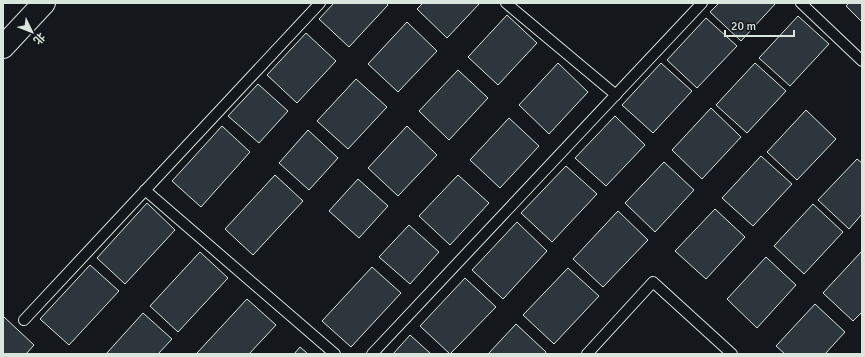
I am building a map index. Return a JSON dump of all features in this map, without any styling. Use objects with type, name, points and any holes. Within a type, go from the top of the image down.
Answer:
[{"type":"main road","points":[[3,47],[44,3]]},
{"type":"lane","points":[[24,320],[320,3]]},
{"type":"lane","points":[[506,3],[616,95]]},
{"type":"lane","points":[[372,354],[702,3]]},
{"type":"lane","points":[[802,3],[862,61]]},
{"type":"lane","points":[[145,190],[335,354]]},
{"type":"lane","points":[[587,354],[653,282],[732,354]]},
{"type":"building","points":[[334,3],[386,3],[388,5],[349,47],[319,19]]},
{"type":"building","points":[[423,3],[480,3],[447,38],[417,9]]},
{"type":"building","points":[[719,3],[776,3],[741,41],[710,12]]},
{"type":"building","points":[[849,3],[862,3],[862,22],[846,6]]},
{"type":"building","points":[[507,15],[537,43],[498,85],[468,57]]},
{"type":"building","points":[[798,16],[829,44],[790,86],[759,58]]},
{"type":"building","points":[[706,18],[737,46],[697,88],[667,60]]},
{"type":"building","points":[[407,22],[437,51],[398,92],[368,64]]},
{"type":"building","points":[[306,33],[336,61],[297,103],[267,75]]},
{"type":"building","points":[[558,63],[588,92],[549,134],[519,105]]},
{"type":"building","points":[[661,63],[692,91],[653,133],[622,105]]},
{"type":"building","points":[[755,63],[786,91],[747,133],[716,105]]},
{"type":"building","points":[[458,70],[488,98],[449,140],[419,111]]},
{"type":"building","points":[[356,79],[387,107],[348,149],[317,121]]},
{"type":"building","points":[[258,84],[288,111],[259,143],[228,116]]},
{"type":"building","points":[[711,108],[741,137],[702,179],[672,150]]},
{"type":"building","points":[[806,110],[836,139],[797,180],[767,152]]},
{"type":"building","points":[[615,116],[645,145],[606,186],[575,158]]},
{"type":"building","points":[[509,118],[539,146],[500,188],[470,160]]},
{"type":"building","points":[[222,126],[250,152],[201,207],[172,181]]},
{"type":"building","points":[[407,126],[437,155],[398,196],[368,168]]},
{"type":"building","points":[[308,130],[338,158],[309,190],[279,163]]},
{"type":"building","points":[[761,156],[792,184],[753,226],[722,198]]},
{"type":"building","points":[[857,159],[862,163],[862,214],[849,229],[818,200]]},
{"type":"building","points":[[664,162],[694,190],[655,232],[625,203]]},
{"type":"building","points":[[566,166],[597,194],[552,242],[521,213]]},
{"type":"building","points":[[275,175],[303,201],[253,255],[225,229]]},
{"type":"building","points":[[458,175],[489,203],[450,245],[419,216]]},
{"type":"building","points":[[358,179],[388,206],[359,238],[329,211]]},
{"type":"building","points":[[147,203],[175,230],[125,284],[97,258]]},
{"type":"building","points":[[813,204],[843,232],[804,274],[774,246]]},
{"type":"building","points":[[715,209],[745,237],[706,279],[675,251]]},
{"type":"building","points":[[618,211],[648,240],[603,287],[573,259]]},
{"type":"building","points":[[517,222],[547,251],[503,299],[472,270]]},
{"type":"building","points":[[409,225],[439,252],[410,284],[379,257]]},
{"type":"building","points":[[862,251],[862,312],[853,321],[823,293]]},
{"type":"building","points":[[200,252],[228,278],[178,332],[150,306]]},
{"type":"building","points":[[766,257],[796,285],[757,328],[727,299]]},
{"type":"building","points":[[90,265],[119,291],[69,345],[40,319]]},
{"type":"building","points":[[372,267],[401,293],[351,347],[322,321]]},
{"type":"building","points":[[568,268],[599,296],[554,344],[523,315]]},
{"type":"building","points":[[465,278],[496,307],[450,354],[420,326]]},
{"type":"building","points":[[247,299],[276,325],[249,354],[197,353]]},
{"type":"building","points":[[815,304],[845,332],[825,354],[785,354],[776,346]]},
{"type":"building","points":[[143,313],[172,339],[158,354],[106,354]]},
{"type":"building","points":[[3,316],[34,345],[26,354],[3,354]]},
{"type":"building","points":[[516,324],[546,352],[545,354],[488,354]]},
{"type":"building","points":[[410,335],[431,354],[393,354]]},
{"type":"building","points":[[300,347],[308,354],[294,354]]}]
